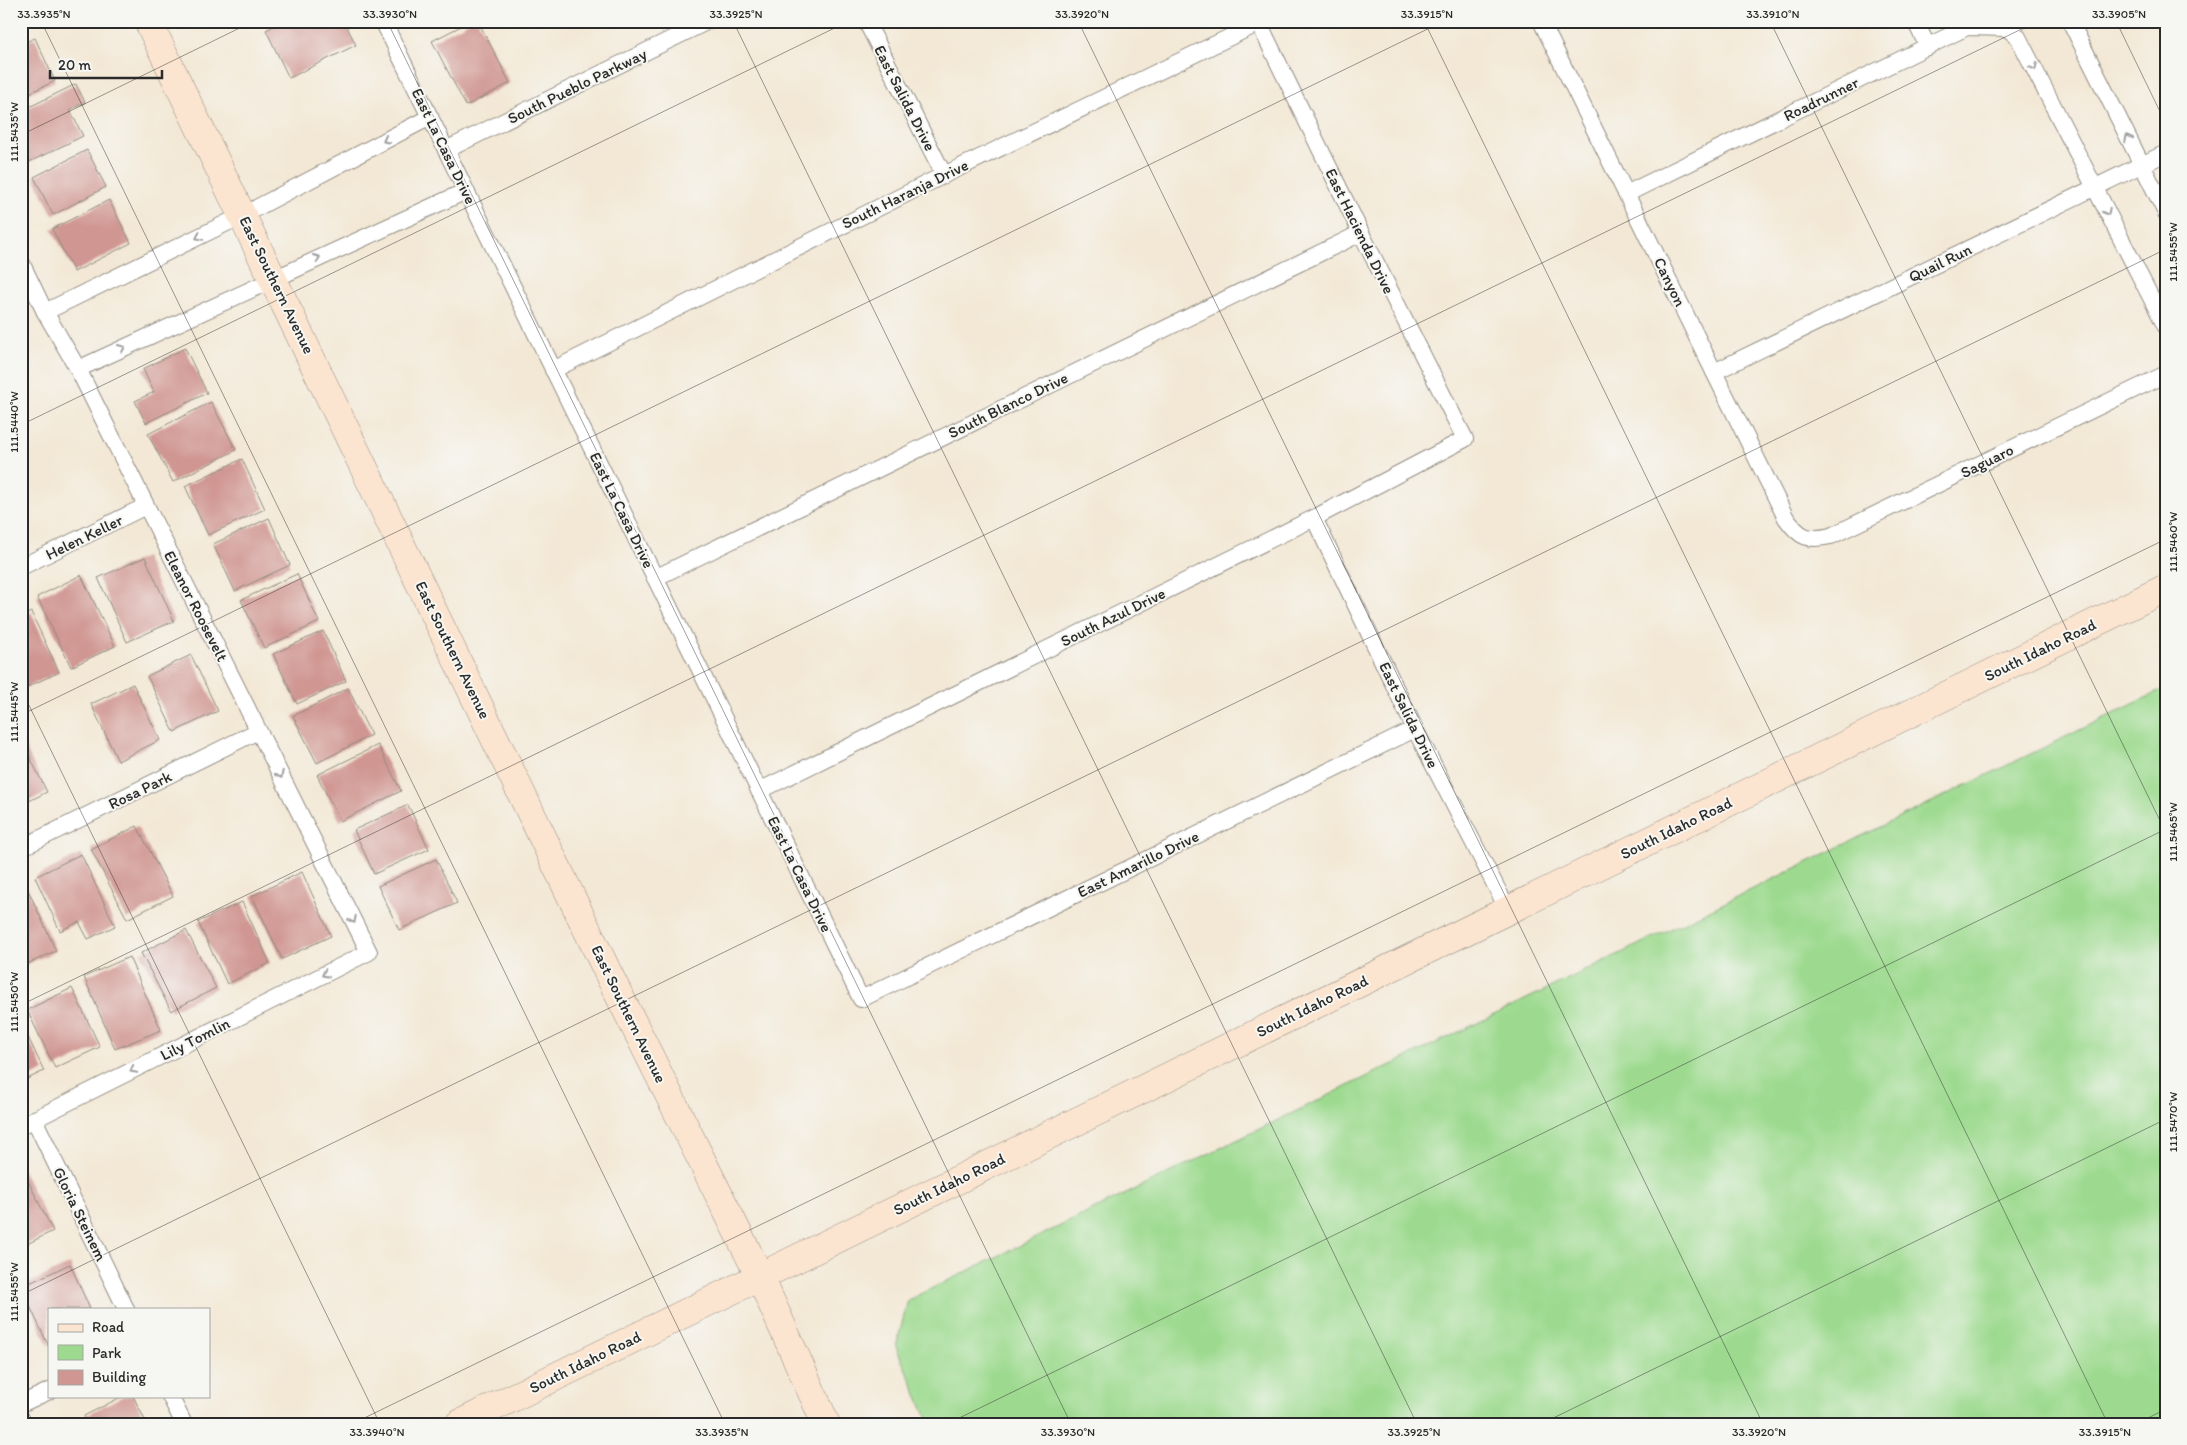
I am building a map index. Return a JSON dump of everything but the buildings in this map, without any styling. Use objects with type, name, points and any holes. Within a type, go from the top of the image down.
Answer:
[{"type":"main road","name":"East Southern Avenue","points":[[148,21],[612,981],[760,1277],[826,1424]]},
{"type":"main road","name":"South Idaho Road","points":[[459,1424],[2166,588]]},
{"type":"lane","name":"East La Casa Drive","points":[[383,21],[861,999]]},
{"type":"lane","name":"South Pueblo Parkway","points":[[446,150],[708,21]]},
{"type":"lane","name":"East Salida Drive","points":[[866,21],[944,175]]},
{"type":"lane","name":"Canyon","points":[[1541,21],[1786,518],[1795,531],[1805,537]]},
{"type":"lane","points":[[1915,21],[1928,47]]},
{"type":"lane","points":[[2070,21],[2166,212]]},
{"type":"lane","name":"South Haranja Drive","points":[[553,370],[944,175],[1258,22]]},
{"type":"lane","name":"East Hacienda Drive","points":[[1258,22],[1361,233],[1465,439]]},
{"type":"lane","points":[[2013,25],[2166,327]]},
{"type":"lane","name":"Roadrunner","points":[[1626,194],[1967,28],[2013,25]]},
{"type":"lane","points":[[45,312],[243,215],[430,117]]},
{"type":"lane","name":"Quail Run","points":[[1714,372],[2166,153]]},
{"type":"lane","points":[[78,369],[466,191]]},
{"type":"lane","name":"South Blanco Drive","points":[[655,578],[1361,233]]},
{"type":"lane","name":"Eleanor Roosevelt","points":[[21,262],[45,312],[78,369],[369,952]]},
{"type":"lane","name":"Saguaro","points":[[1805,537],[1817,539],[1831,536],[2166,374]]},
{"type":"lane","name":"South Azul Drive","points":[[759,791],[1314,518],[1465,439]]},
{"type":"lane","name":"Helen Keller","points":[[21,567],[146,506]]},
{"type":"lane","name":"East Salida Drive","points":[[1314,518],[1415,729],[1508,910]]},
{"type":"lane","name":"East Amarillo Drive","points":[[861,999],[1415,729]]},
{"type":"lane","name":"Rosa Park","points":[[21,848],[258,731]]},
{"type":"lane","name":"Lily Tomlin","points":[[28,1123],[369,952]]},
{"type":"lane","name":"Gloria Steinem","points":[[28,1123],[125,1308]]},
{"type":"lane","points":[[21,1404],[48,1391]]},
{"type":"lane","points":[[171,1398],[184,1424]]},
{"type":"green space","points":[[2166,688],[2166,1424],[930,1424],[896,1347],[908,1300]]}]
